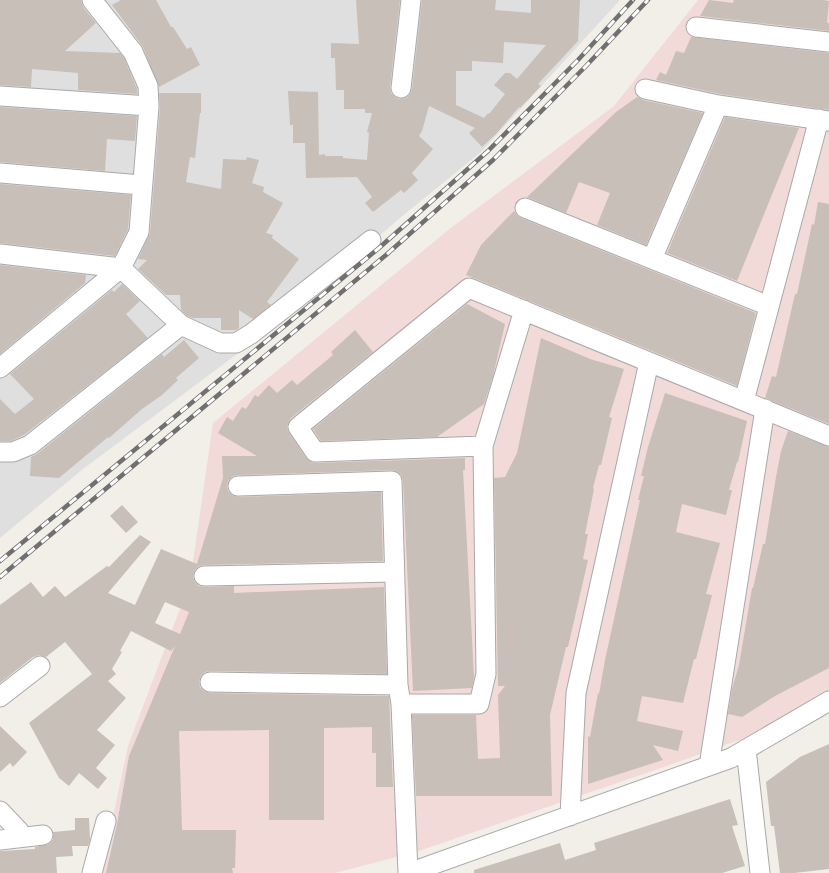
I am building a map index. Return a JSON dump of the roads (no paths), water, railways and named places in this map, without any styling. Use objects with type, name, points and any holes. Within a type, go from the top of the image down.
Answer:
[{"type":"street","points":[[0,368],[122,268],[138,232],[149,106],[148,86],[133,52],[92,0]]},
{"type":"street","points":[[400,88],[411,0]]},
{"type":"street","points":[[696,27],[829,42]]},
{"type":"street","points":[[645,89],[718,105],[824,120],[769,306],[744,401]]},
{"type":"street","points":[[0,96],[149,106]]},
{"type":"street","points":[[652,259],[718,105]]},
{"type":"street","points":[[0,173],[141,185]]},
{"type":"street","points":[[525,208],[769,306]]},
{"type":"street","points":[[0,254],[122,268],[181,325],[220,343],[236,343],[251,334],[371,240]]},
{"type":"street","points":[[483,446],[315,452],[298,427],[469,288],[829,436]]},
{"type":"street","points":[[400,704],[479,704],[486,674],[483,446],[524,310]]},
{"type":"street","points":[[0,452],[13,452],[30,445],[181,325]]},
{"type":"street","points":[[570,816],[576,693],[649,362]]},
{"type":"street","points":[[710,766],[765,409]]},
{"type":"street","points":[[238,486],[392,481],[398,685],[409,873],[731,758],[829,701]]},
{"type":"street","points":[[204,576],[394,572]]},
{"type":"street","points":[[0,697],[40,666]]},
{"type":"street","points":[[210,682],[398,685]]},
{"type":"street","points":[[746,749],[760,873]]},
{"type":"street","points":[[0,810],[19,830],[23,837]]},
{"type":"street","points":[[92,873],[106,821]]},
{"type":"street","points":[[0,840],[43,835]]},
{"type":"railway","points":[[0,561],[379,248],[488,151],[578,60],[633,0]]},
{"type":"railway","points":[[0,577],[386,255],[493,160],[586,66],[648,0]]}]
